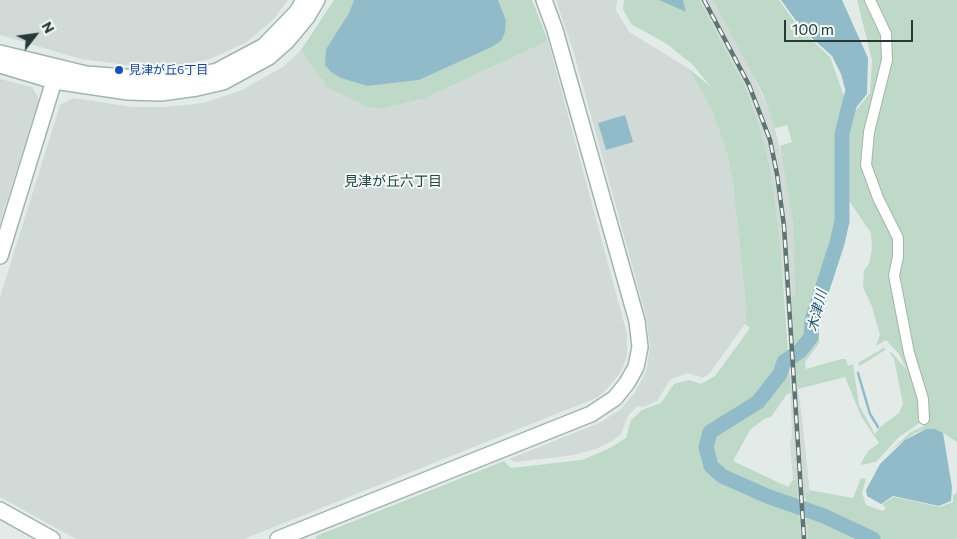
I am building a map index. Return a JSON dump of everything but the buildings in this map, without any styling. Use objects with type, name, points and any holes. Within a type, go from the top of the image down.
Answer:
[{"type":"street","points":[[0,53],[56,74],[86,74],[163,80],[217,71],[264,46],[297,12],[304,0]]},
{"type":"street","points":[[0,65],[56,74],[128,92],[162,92],[223,82],[247,70],[281,46],[307,17],[316,0]]},
{"type":"street","points":[[278,539],[591,414],[615,398],[636,367],[640,347],[636,321],[555,30],[544,0]]},
{"type":"street","points":[[870,0],[886,34],[887,60],[869,132],[866,164],[878,198],[898,238],[898,257],[894,276],[909,353],[923,399],[924,419]]},
{"type":"street","points":[[0,256],[56,74]]},
{"type":"street","points":[[0,510],[52,539]]},
{"type":"shaded area","points":[[0,0],[288,0],[274,19],[247,42],[210,59],[171,67],[142,67],[81,59],[0,35]]},
{"type":"shaded area","points":[[556,0],[617,0],[616,10],[629,32],[688,68],[712,110],[726,150],[733,186],[746,307],[745,324],[709,374],[703,378],[687,373],[670,380],[657,401],[644,407],[637,406],[628,416],[621,434],[612,441],[596,449],[574,455],[516,462],[509,459],[599,423],[620,410],[634,394],[646,372],[650,346],[646,316],[573,50]]},
{"type":"shaded area","points":[[699,0],[713,0],[751,70],[773,120],[788,185],[793,222],[795,297],[792,297],[793,339],[789,339],[780,241],[771,172],[761,131],[747,91]]},
{"type":"shaded area","points":[[548,41],[627,334],[627,354],[624,365],[618,376],[605,391],[596,398],[244,539],[76,539],[0,497],[0,297],[60,105],[73,98],[133,107],[165,107],[204,103],[242,90],[283,67],[301,50],[327,87],[385,108],[423,99]]},
{"type":"shaded area","points":[[0,79],[32,87],[39,99],[0,223]]},
{"type":"shaded area","points":[[790,376],[796,376],[802,417],[810,494],[806,494],[806,498],[798,498],[797,480],[793,480],[790,444],[792,435]]},
{"type":"shaded area","points":[[807,517],[808,539],[801,539],[799,518]]},
{"type":"green space","points":[[334,0],[354,0],[349,13],[326,49],[368,86],[419,80],[492,47],[501,41],[506,20],[498,0],[532,0],[548,41],[423,99],[384,108],[368,107],[327,87],[301,50]]},
{"type":"green space","points":[[624,0],[659,0],[686,12],[683,0],[699,0],[747,91],[761,131],[771,172],[780,241],[791,393],[787,394],[771,417],[764,419],[750,430],[733,461],[788,487],[793,480],[797,480],[801,539],[316,539],[316,536],[504,461],[511,468],[582,460],[608,449],[626,438],[631,420],[642,410],[661,403],[674,384],[689,380],[701,384],[715,376],[750,328],[745,324],[746,307],[733,184],[726,150],[712,110],[688,68],[711,87],[693,65],[667,44],[631,24],[623,9]]},
{"type":"green space","points":[[713,0],[779,0],[799,28],[830,57],[844,96],[840,114],[851,116],[870,93],[872,60],[857,0],[957,0],[957,442],[938,430],[926,429],[915,433],[891,450],[911,432],[924,426],[925,422],[921,422],[899,437],[876,462],[860,465],[868,451],[879,443],[861,416],[845,377],[798,389],[795,376],[791,297],[795,297],[793,222],[780,146],[792,142],[787,125],[775,128],[763,94]],"holes":[[[848,199],[871,233],[872,248],[869,264],[864,270],[863,287],[872,307],[880,335],[876,346],[886,340],[899,354],[907,370],[891,352],[903,404],[899,413],[880,427],[875,434],[859,405],[853,364],[848,366],[846,359],[841,359],[806,369],[805,362],[819,343],[819,313],[813,300],[829,257],[839,217]]]},
{"type":"green space","points":[[885,347],[885,350],[860,366],[858,363]]},
{"type":"green space","points":[[861,478],[866,479],[862,493],[866,505],[883,511],[886,508],[882,504],[894,497],[940,507],[953,502],[953,494],[955,495],[957,491],[957,539],[808,539],[805,493],[809,494],[809,490],[853,498]]},
{"type":"water","points":[[354,0],[498,0],[506,20],[505,32],[501,41],[492,47],[419,80],[368,86],[341,78],[331,72],[325,65],[326,49],[349,13]]},
{"type":"water","points":[[659,0],[683,0],[686,12]]},
{"type":"water","points":[[781,0],[842,0],[868,58],[867,94],[850,115],[842,112],[847,96],[841,74],[832,56],[802,29]]},
{"type":"water","points":[[625,115],[633,142],[606,150],[598,123]]},
{"type":"water","points":[[926,429],[935,429],[943,433],[952,487],[951,501],[939,506],[893,496],[881,504],[867,496],[866,490],[880,464],[905,440]]},
{"type":"waterway","name":"木津川","points":[[852,94],[842,134],[842,221],[837,243],[812,320],[811,337],[800,351],[784,362],[780,374],[758,402],[710,432],[706,447],[711,466],[722,476],[767,496],[824,516],[873,539]]},
{"type":"waterway","points":[[858,373],[870,414],[878,427]]},
{"type":"railway","points":[[704,0],[749,85],[770,140],[777,174],[784,226],[804,539]]},
{"type":"place","name":"見津が丘6丁目","points":[[119,70]]},
{"type":"district","name":"見津が丘六丁目","points":[[393,181]]}]
